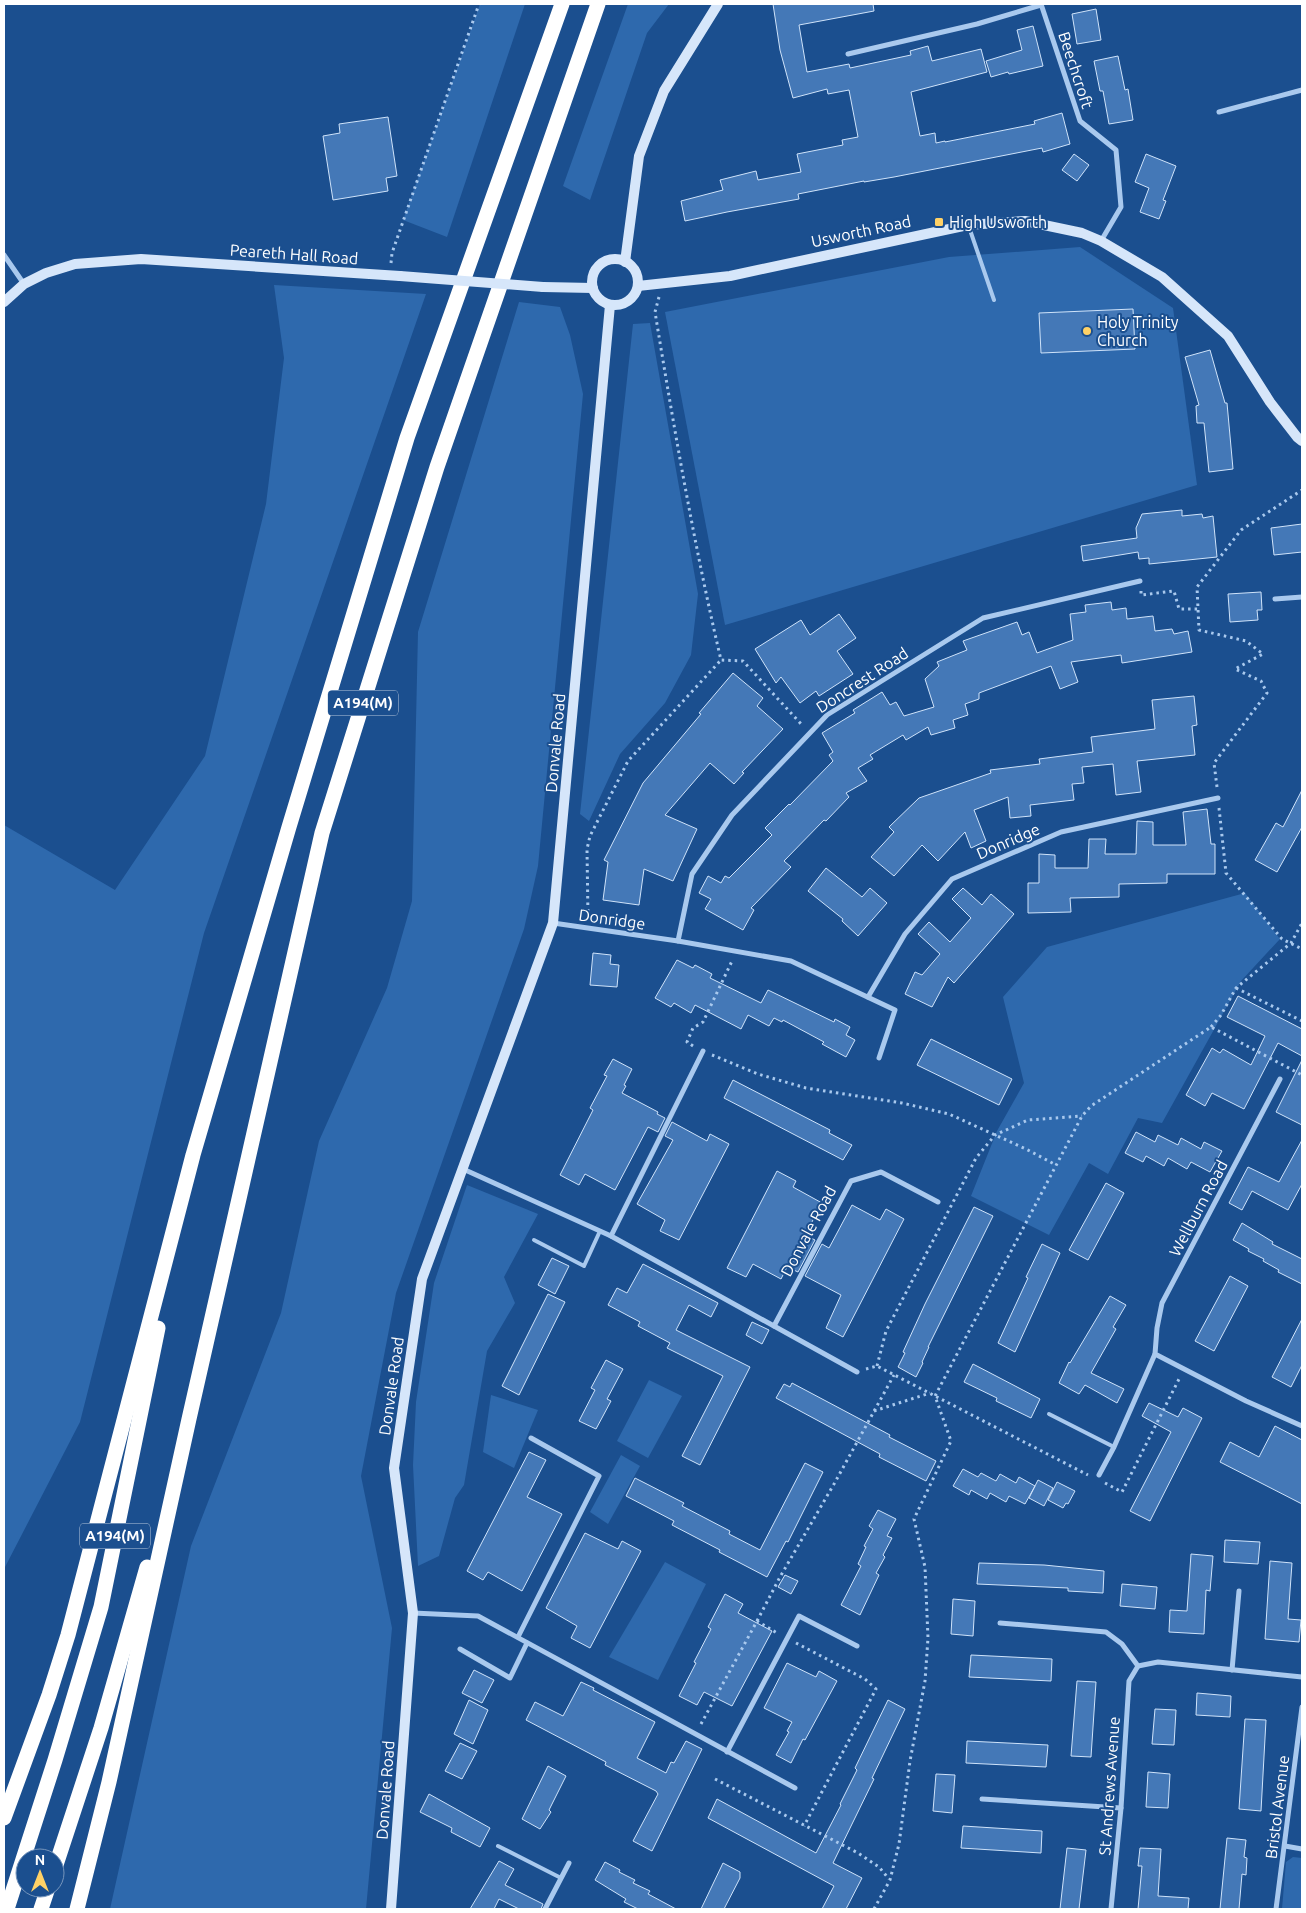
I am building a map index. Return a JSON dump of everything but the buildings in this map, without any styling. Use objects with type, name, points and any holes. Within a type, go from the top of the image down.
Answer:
[{"type":"highway","name":"A194(M)","points":[[4,1818],[49,1695],[68,1635],[193,1155],[289,827],[407,438],[562,4]]},
{"type":"highway","name":"A194(M)","points":[[77,1909],[109,1782],[322,833],[437,467],[598,4]]},
{"type":"highway","name":"A194(M)","points":[[7,1909],[55,1760],[101,1607],[193,1155]]},
{"type":"highway","name":"A194(M)","points":[[62,1848],[101,1728],[189,1419]]},
{"type":"street","points":[[625,262],[639,156],[664,91],[718,4]]},
{"type":"street","name":"Beechcroft","points":[[848,54],[977,24],[1041,4],[1080,121],[1116,150],[1121,207],[1101,241]]},
{"type":"street","points":[[1219,112],[1302,90]]},
{"type":"street","name":"Usworth Road","points":[[638,286],[730,276],[968,225],[1025,221],[1082,233],[1101,241],[1162,277],[1228,336],[1270,402],[1302,441]]},
{"type":"street","points":[[4,255],[24,284]]},
{"type":"street","name":"Peareth Hall Road","points":[[4,302],[24,284],[46,273],[75,264],[141,259],[395,275],[543,287],[593,288]]},
{"type":"street","points":[[618,259],[625,262],[637,274],[638,286],[631,299],[617,306],[610,305],[599,299],[593,288],[594,273],[604,262],[618,259]]},
{"type":"street","name":"Donvale Road","points":[[391,1909],[413,1613],[394,1468],[422,1279],[553,923],[610,305]]},
{"type":"street","name":"Doncrest Road","points":[[678,941],[692,874],[732,815],[827,715],[983,618],[1140,580]]},
{"type":"street","points":[[1276,599],[1302,596]]},
{"type":"street","name":"Donridge","points":[[868,998],[905,934],[952,879],[1061,832],[1218,798]]},
{"type":"street","name":"Donridge","points":[[553,923],[678,941],[791,962],[895,1010],[879,1058]]},
{"type":"street","points":[[611,1236],[703,1052]]},
{"type":"street","name":"Wellburn Road","points":[[1099,1474],[1114,1447],[1155,1354],[1157,1328],[1162,1303],[1280,1079]]},
{"type":"street","points":[[463,1169],[611,1236],[857,1372]]},
{"type":"street","name":"Donvale Road","points":[[774,1326],[851,1181],[881,1172],[938,1202]]},
{"type":"street","points":[[1155,1354],[1246,1401],[1302,1426]]},
{"type":"street","points":[[518,1637],[599,1476],[531,1438]]},
{"type":"street","points":[[1232,1670],[1239,1591]]},
{"type":"street","points":[[413,1613],[478,1616],[795,1788]]},
{"type":"street","points":[[727,1752],[799,1616],[857,1646]]},
{"type":"street","points":[[1000,1624],[1106,1632],[1122,1644],[1138,1666],[1158,1662],[1302,1677]]},
{"type":"street","points":[[460,1649],[510,1678],[527,1643]]},
{"type":"street","name":"St Andrews Avenue","points":[[1111,1909],[1121,1808],[1129,1681],[1138,1666]]},
{"type":"street","name":"Bristol Avenue","points":[[1276,1909],[1302,1707]]},
{"type":"street","points":[[982,1799],[1121,1808]]},
{"type":"street","points":[[1285,1846],[1302,1849]]},
{"type":"street","points":[[545,1909],[569,1863]]},
{"type":"lane","points":[[968,225],[994,300]]},
{"type":"lane","points":[[534,1240],[584,1266],[600,1231]]},
{"type":"lane","points":[[1049,1414],[1114,1447]]},
{"type":"lane","points":[[498,1846],[561,1878]]},
{"type":"path","points":[[395,275],[392,253],[479,4]]},
{"type":"path","points":[[663,284],[655,312],[708,605],[721,660]]},
{"type":"path","points":[[1302,490],[1241,530],[1197,587],[1199,630],[1246,641],[1263,654],[1235,669],[1260,681],[1267,692],[1214,763],[1226,873],[1282,938],[1302,948]]},
{"type":"path","points":[[1140,580],[1142,595],[1174,591],[1179,609],[1198,609]]},
{"type":"path","points":[[588,928],[587,849],[595,827],[628,761],[721,660],[743,661],[810,734]]},
{"type":"path","points":[[936,1396],[1082,1116],[1091,1106],[1211,1027],[1222,1016],[1236,988],[1291,943],[1302,924]]},
{"type":"path","points":[[736,951],[703,1022],[693,1028],[687,1042],[703,1052],[758,1074],[806,1088],[902,1103],[949,1114],[1056,1165]]},
{"type":"path","points":[[1236,988],[1302,1021]]},
{"type":"path","points":[[1211,1027],[1302,1076]]},
{"type":"path","points":[[877,1366],[886,1331],[976,1158],[995,1135],[1028,1120],[1082,1116]]},
{"type":"path","points":[[857,1372],[877,1366],[936,1396],[951,1441],[914,1519],[925,1567],[928,1638],[925,1681],[910,1761],[899,1844],[890,1880],[874,1909]]},
{"type":"path","points":[[695,1735],[780,1577],[894,1375]]},
{"type":"path","points":[[874,1411],[930,1393]]},
{"type":"path","points":[[757,1621],[865,1679],[876,1689],[804,1826]]},
{"type":"path","points":[[716,1778],[858,1853],[879,1867],[890,1880]]},
{"type":"shaded area","points":[[480,4],[525,4],[447,237],[403,220]]},
{"type":"shaded area","points":[[628,4],[669,4],[647,33],[590,200],[563,186]]},
{"type":"shaded area","points":[[1080,247],[1173,308],[1197,485],[725,625],[665,312],[949,257]]},
{"type":"shaded area","points":[[274,285],[426,294],[204,933],[80,1422],[4,1569],[4,825],[115,890],[205,756],[266,504],[284,358]]},
{"type":"shaded area","points":[[519,302],[560,307],[570,335],[583,394],[538,866],[524,929],[396,1293],[361,1476],[392,1628],[366,1909],[110,1909],[191,1546],[281,1313],[319,1141],[387,988],[412,901],[418,632]]},
{"type":"shaded area","points":[[650,323],[698,594],[691,655],[665,703],[620,754],[589,821],[580,814],[633,324]]},
{"type":"shaded area","points":[[1245,893],[1280,939],[1241,981],[1162,1123],[1138,1118],[1108,1174],[1089,1163],[1049,1235],[971,1196],[997,1131],[1024,1083],[1003,997],[1047,947]]},
{"type":"shaded area","points":[[467,1185],[538,1214],[504,1277],[515,1303],[487,1351],[464,1485],[455,1498],[439,1556],[418,1566],[413,1465],[416,1402],[434,1283]]},
{"type":"shaded area","points":[[649,1380],[682,1396],[648,1458],[617,1441]]},
{"type":"shaded area","points":[[491,1395],[538,1410],[514,1468],[483,1452]]},
{"type":"shaded area","points":[[621,1455],[640,1466],[608,1524],[590,1512]]},
{"type":"shaded area","points":[[665,1562],[706,1584],[658,1680],[609,1657]]},
{"type":"shaded area","points":[[1293,1857],[1302,1858],[1302,1909],[1282,1909],[1286,1862]]},
{"type":"place","name":"High Usworth","points":[[939,222]]},
{"type":"place","name":"Holy Trinity Church","points":[[1087,331]]}]
